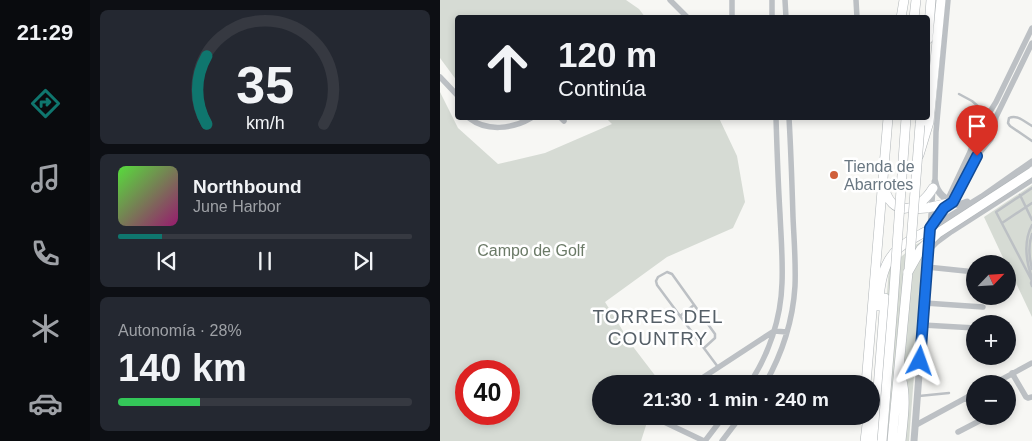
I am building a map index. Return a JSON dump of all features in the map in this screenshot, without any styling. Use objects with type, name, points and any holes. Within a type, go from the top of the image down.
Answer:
[{"type":"main road","points":[[902,15],[904,0]]},
{"type":"main road","points":[[914,15],[916,0]]},
{"type":"main road","points":[[929,15],[930,0]]},
{"type":"main road","points":[[930,111],[941,0]]},
{"type":"main road","points":[[867,375],[888,120]]},
{"type":"main road","points":[[882,441],[906,120]]},
{"type":"main road","points":[[892,441],[900,371],[921,120]]},
{"type":"main road","points":[[917,166],[929,120]]},
{"type":"main road","points":[[908,272],[921,249],[938,232],[1032,172]]},
{"type":"main road","points":[[883,175],[884,187],[890,202],[894,206],[918,209],[947,203]]},
{"type":"main road","points":[[908,208],[920,204],[934,185]]},
{"type":"main road","points":[[872,375],[880,290],[887,265],[898,249],[930,228]]},
{"type":"main road","points":[[868,440],[883,325],[887,265]]},
{"type":"main road","points":[[900,371],[904,385],[901,441]]},
{"type":"main road","points":[[867,425],[868,440]]},
{"type":"street","points":[[670,0],[685,15]]},
{"type":"street","points":[[732,0],[732,15]]},
{"type":"street","points":[[772,0],[772,15]]},
{"type":"street","points":[[786,0],[786,15]]},
{"type":"street","points":[[856,0],[857,15]]},
{"type":"street","points":[[914,441],[934,185],[936,132],[948,0]]},
{"type":"street","points":[[947,203],[978,130],[996,102],[1032,28]]},
{"type":"street","points":[[930,228],[992,136],[996,117],[1032,43]]},
{"type":"street","points":[[440,78],[455,93]]},
{"type":"street","points":[[986,118],[994,125]]},
{"type":"street","points":[[472,120],[479,124],[496,128],[512,126],[526,120]]},
{"type":"street","points":[[754,375],[769,347],[781,298],[776,120]]},
{"type":"street","points":[[771,375],[782,350],[792,314],[795,285],[789,120]]},
{"type":"street","points":[[973,144],[976,148],[982,149]]},
{"type":"street","points":[[930,228],[982,197],[1032,162]]},
{"type":"street","points":[[928,250],[951,231],[1032,179]]},
{"type":"street","points":[[934,185],[947,203],[959,205],[982,197]]},
{"type":"street","points":[[927,267],[966,271]]},
{"type":"street","points":[[924,303],[983,307]]},
{"type":"street","points":[[923,325],[966,327]]},
{"type":"street","points":[[708,375],[774,331],[787,332]]},
{"type":"street","points":[[1032,363],[1012,374],[1026,396],[1028,398],[1032,397]]},
{"type":"street","points":[[916,425],[966,399]]},
{"type":"street","points":[[671,425],[705,441],[717,425]]},
{"type":"street","points":[[722,441],[734,425]]},
{"type":"street","points":[[958,432],[967,425]]},
{"type":"lane","points":[[959,94],[972,101],[986,118]]},
{"type":"lane","points":[[1032,126],[1017,117],[1012,116],[1009,118],[1008,123],[1010,126],[1032,141]]},
{"type":"lane","points":[[1032,188],[996,212],[1032,280]]},
{"type":"lane","points":[[1020,195],[1032,220]]},
{"type":"lane","points":[[1002,223],[1032,203]]},
{"type":"lane","points":[[1032,225],[1026,243],[1032,286]]},
{"type":"lane","points":[[1032,234],[1029,245],[1032,269]]},
{"type":"lane","points":[[704,348],[714,338],[715,334],[670,272],[667,272],[658,278],[656,281],[657,285],[680,316],[704,348],[719,368]]},
{"type":"lane","points":[[680,316],[694,305]]},
{"type":"lane","points":[[918,396],[949,393]]},
{"type":"green space","points":[[440,0],[626,0],[639,9],[644,15],[455,15],[455,78],[440,58]]},
{"type":"green space","name":"Campo de Golf","points":[[440,92],[458,128],[498,164],[545,153],[612,124],[608,120],[720,120],[737,156],[745,202],[733,228],[667,257],[605,302],[631,344],[655,375],[592,375],[592,425],[646,425],[641,441],[440,441]]},
{"type":"green space","points":[[1032,185],[1032,317],[1016,283],[1016,255],[1002,255],[984,217]]},
{"type":"green space","points":[[923,241],[924,243],[909,441],[870,441],[873,425],[880,425],[880,390],[889,267],[915,245]]},
{"type":"place","name":"Tienda de Abarrotes","points":[[834,175]]},
{"type":"district","name":"TORRES DEL COUNTRY","points":[[658,327]]},
{"type":"route","points":[[920,361],[930,228],[944,208],[953,202],[977,156]]}]
